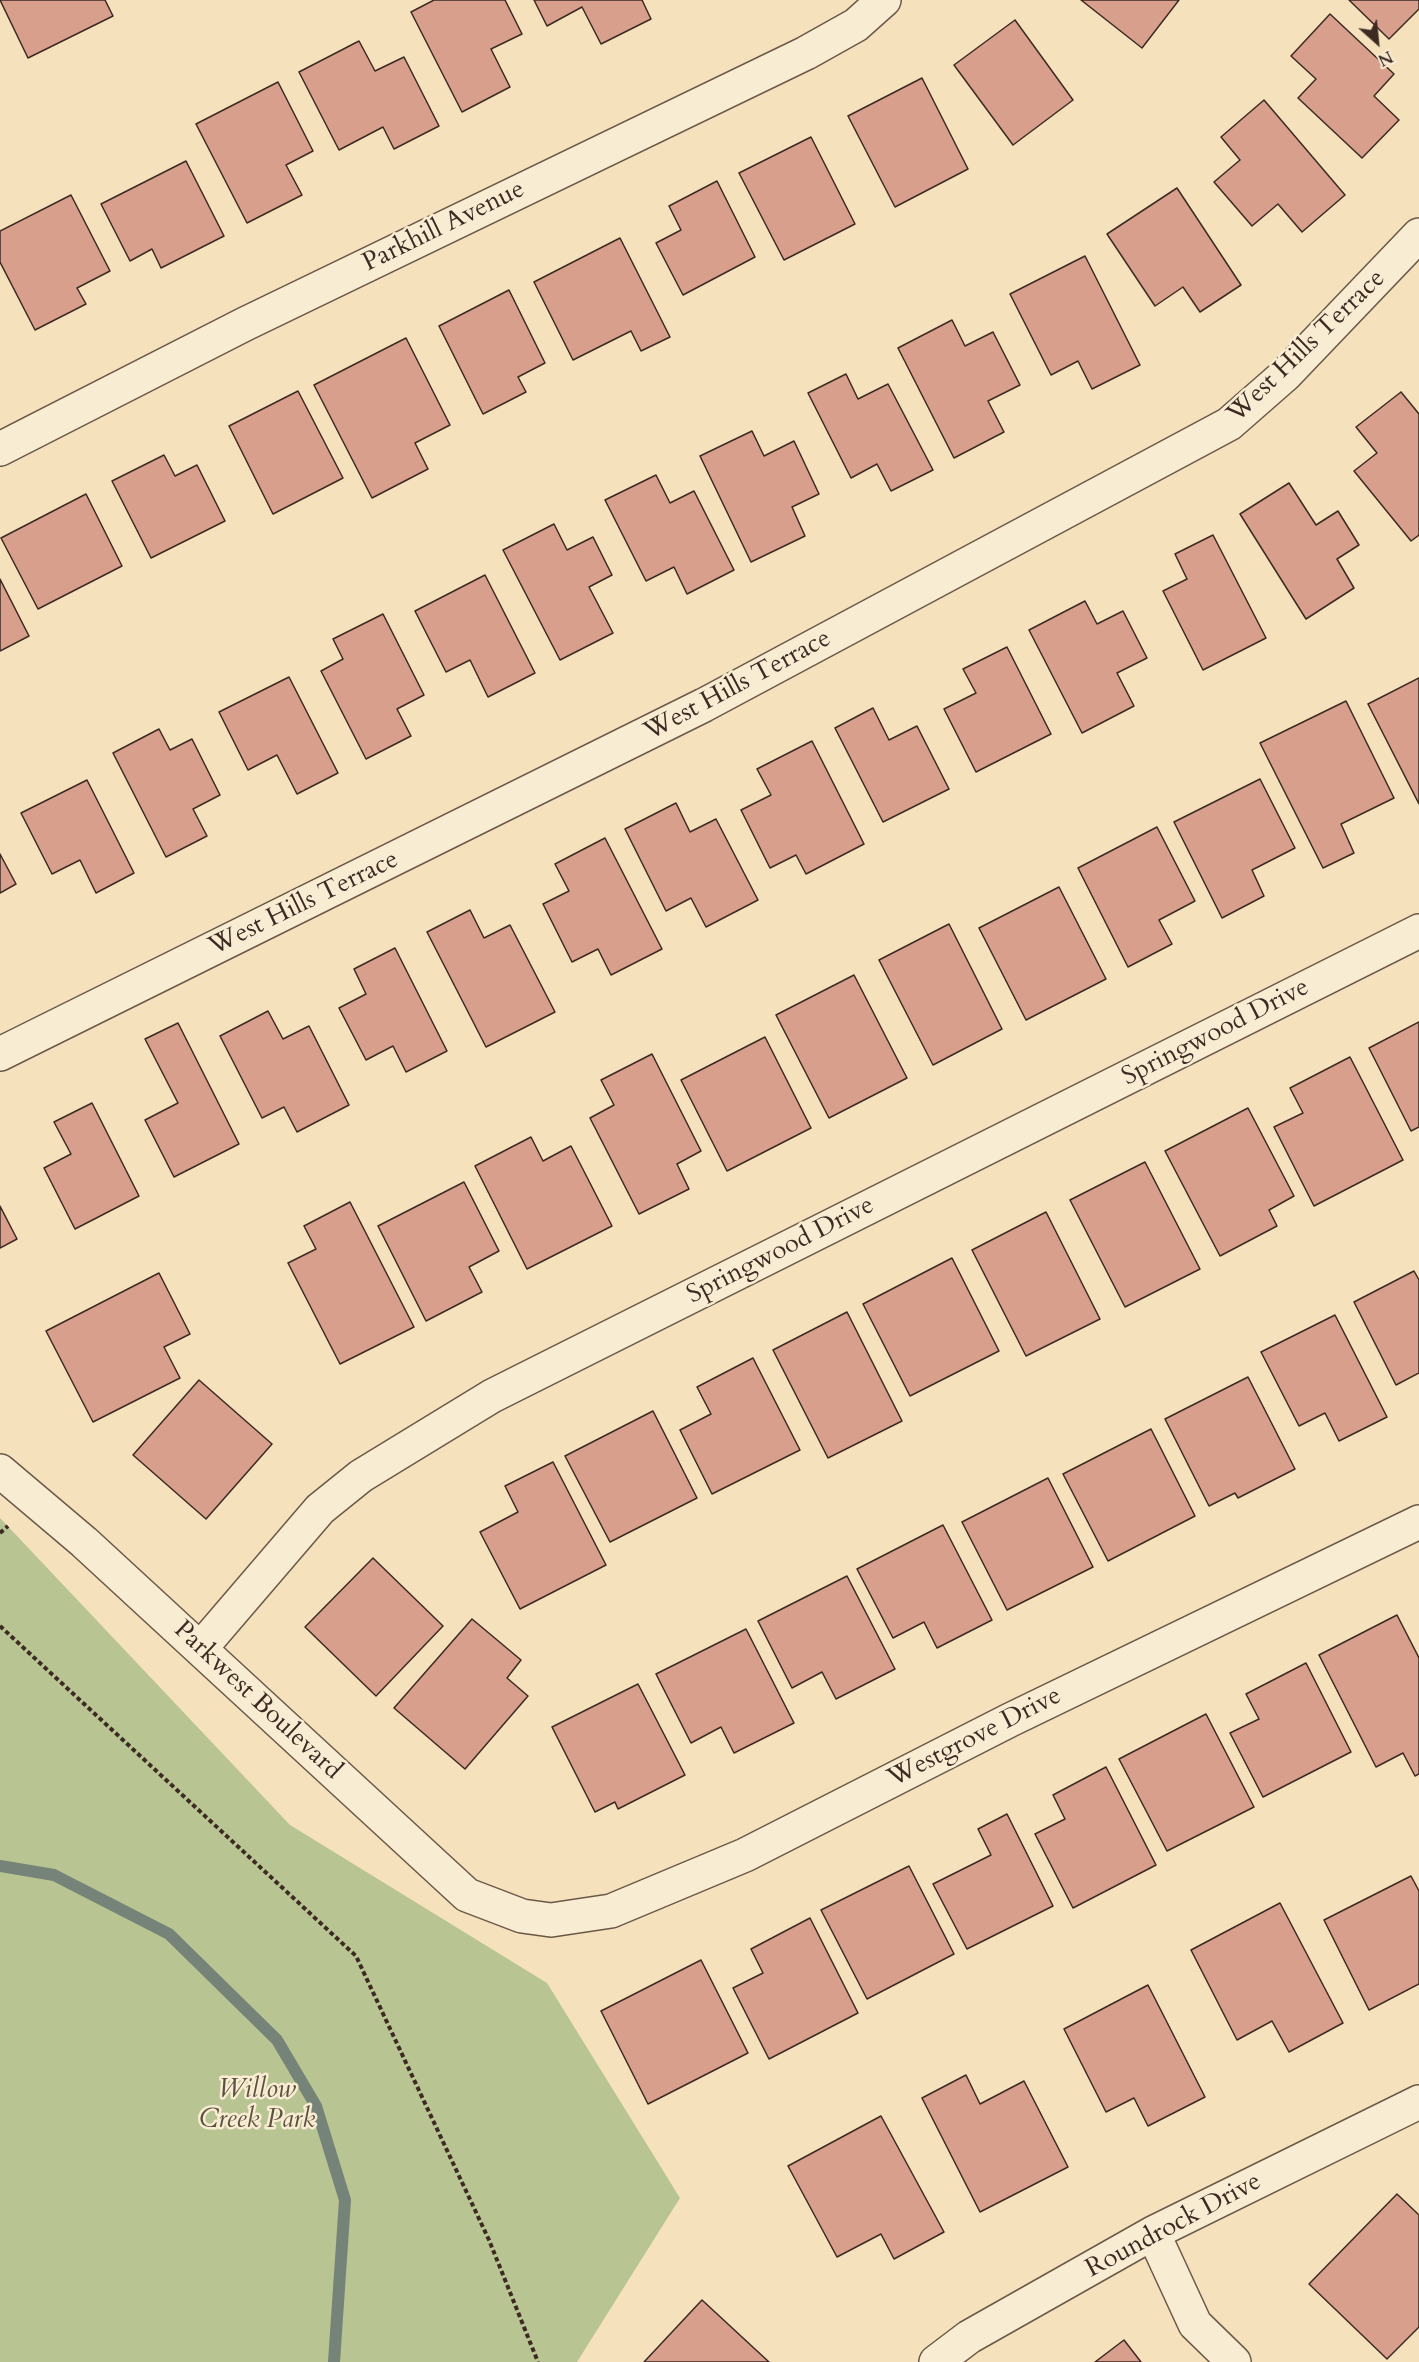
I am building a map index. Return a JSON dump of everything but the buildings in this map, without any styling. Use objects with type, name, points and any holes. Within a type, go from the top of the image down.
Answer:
[{"type":"street","name":"Parkhill Avenue","points":[[0,449],[245,324],[806,53],[856,25],[884,0]]},
{"type":"street","name":"West Hills Terrace","points":[[0,1054],[704,705],[1229,424],[1286,375],[1419,235]]},
{"type":"street","name":"Springwood Drive","points":[[200,1649],[320,1509],[361,1476],[492,1396],[1419,931]]},
{"type":"street","name":"Parkwest Boulevard","points":[[0,1471],[84,1542],[467,1895],[522,1916]]},
{"type":"street","name":"Westgrove Drive","points":[[522,1916],[551,1920],[611,1911],[745,1855],[1010,1720],[1419,1522]]},
{"type":"street","name":"Roundrock Drive","points":[[936,2362],[969,2337],[1153,2233],[1419,2102]]},
{"type":"street","points":[[1153,2233],[1195,2324],[1234,2362]]},
{"type":"path","points":[[0,1626],[356,1956],[489,2240],[538,2362]]},
{"type":"green space","name":"Willow Creek Park","points":[[0,1518],[290,1825],[547,1983],[680,2198],[577,2362],[0,2362]]},
{"type":"waterway","points":[[0,1866],[54,1875],[169,1934],[277,2040],[316,2106],[345,2200],[334,2362]]}]
